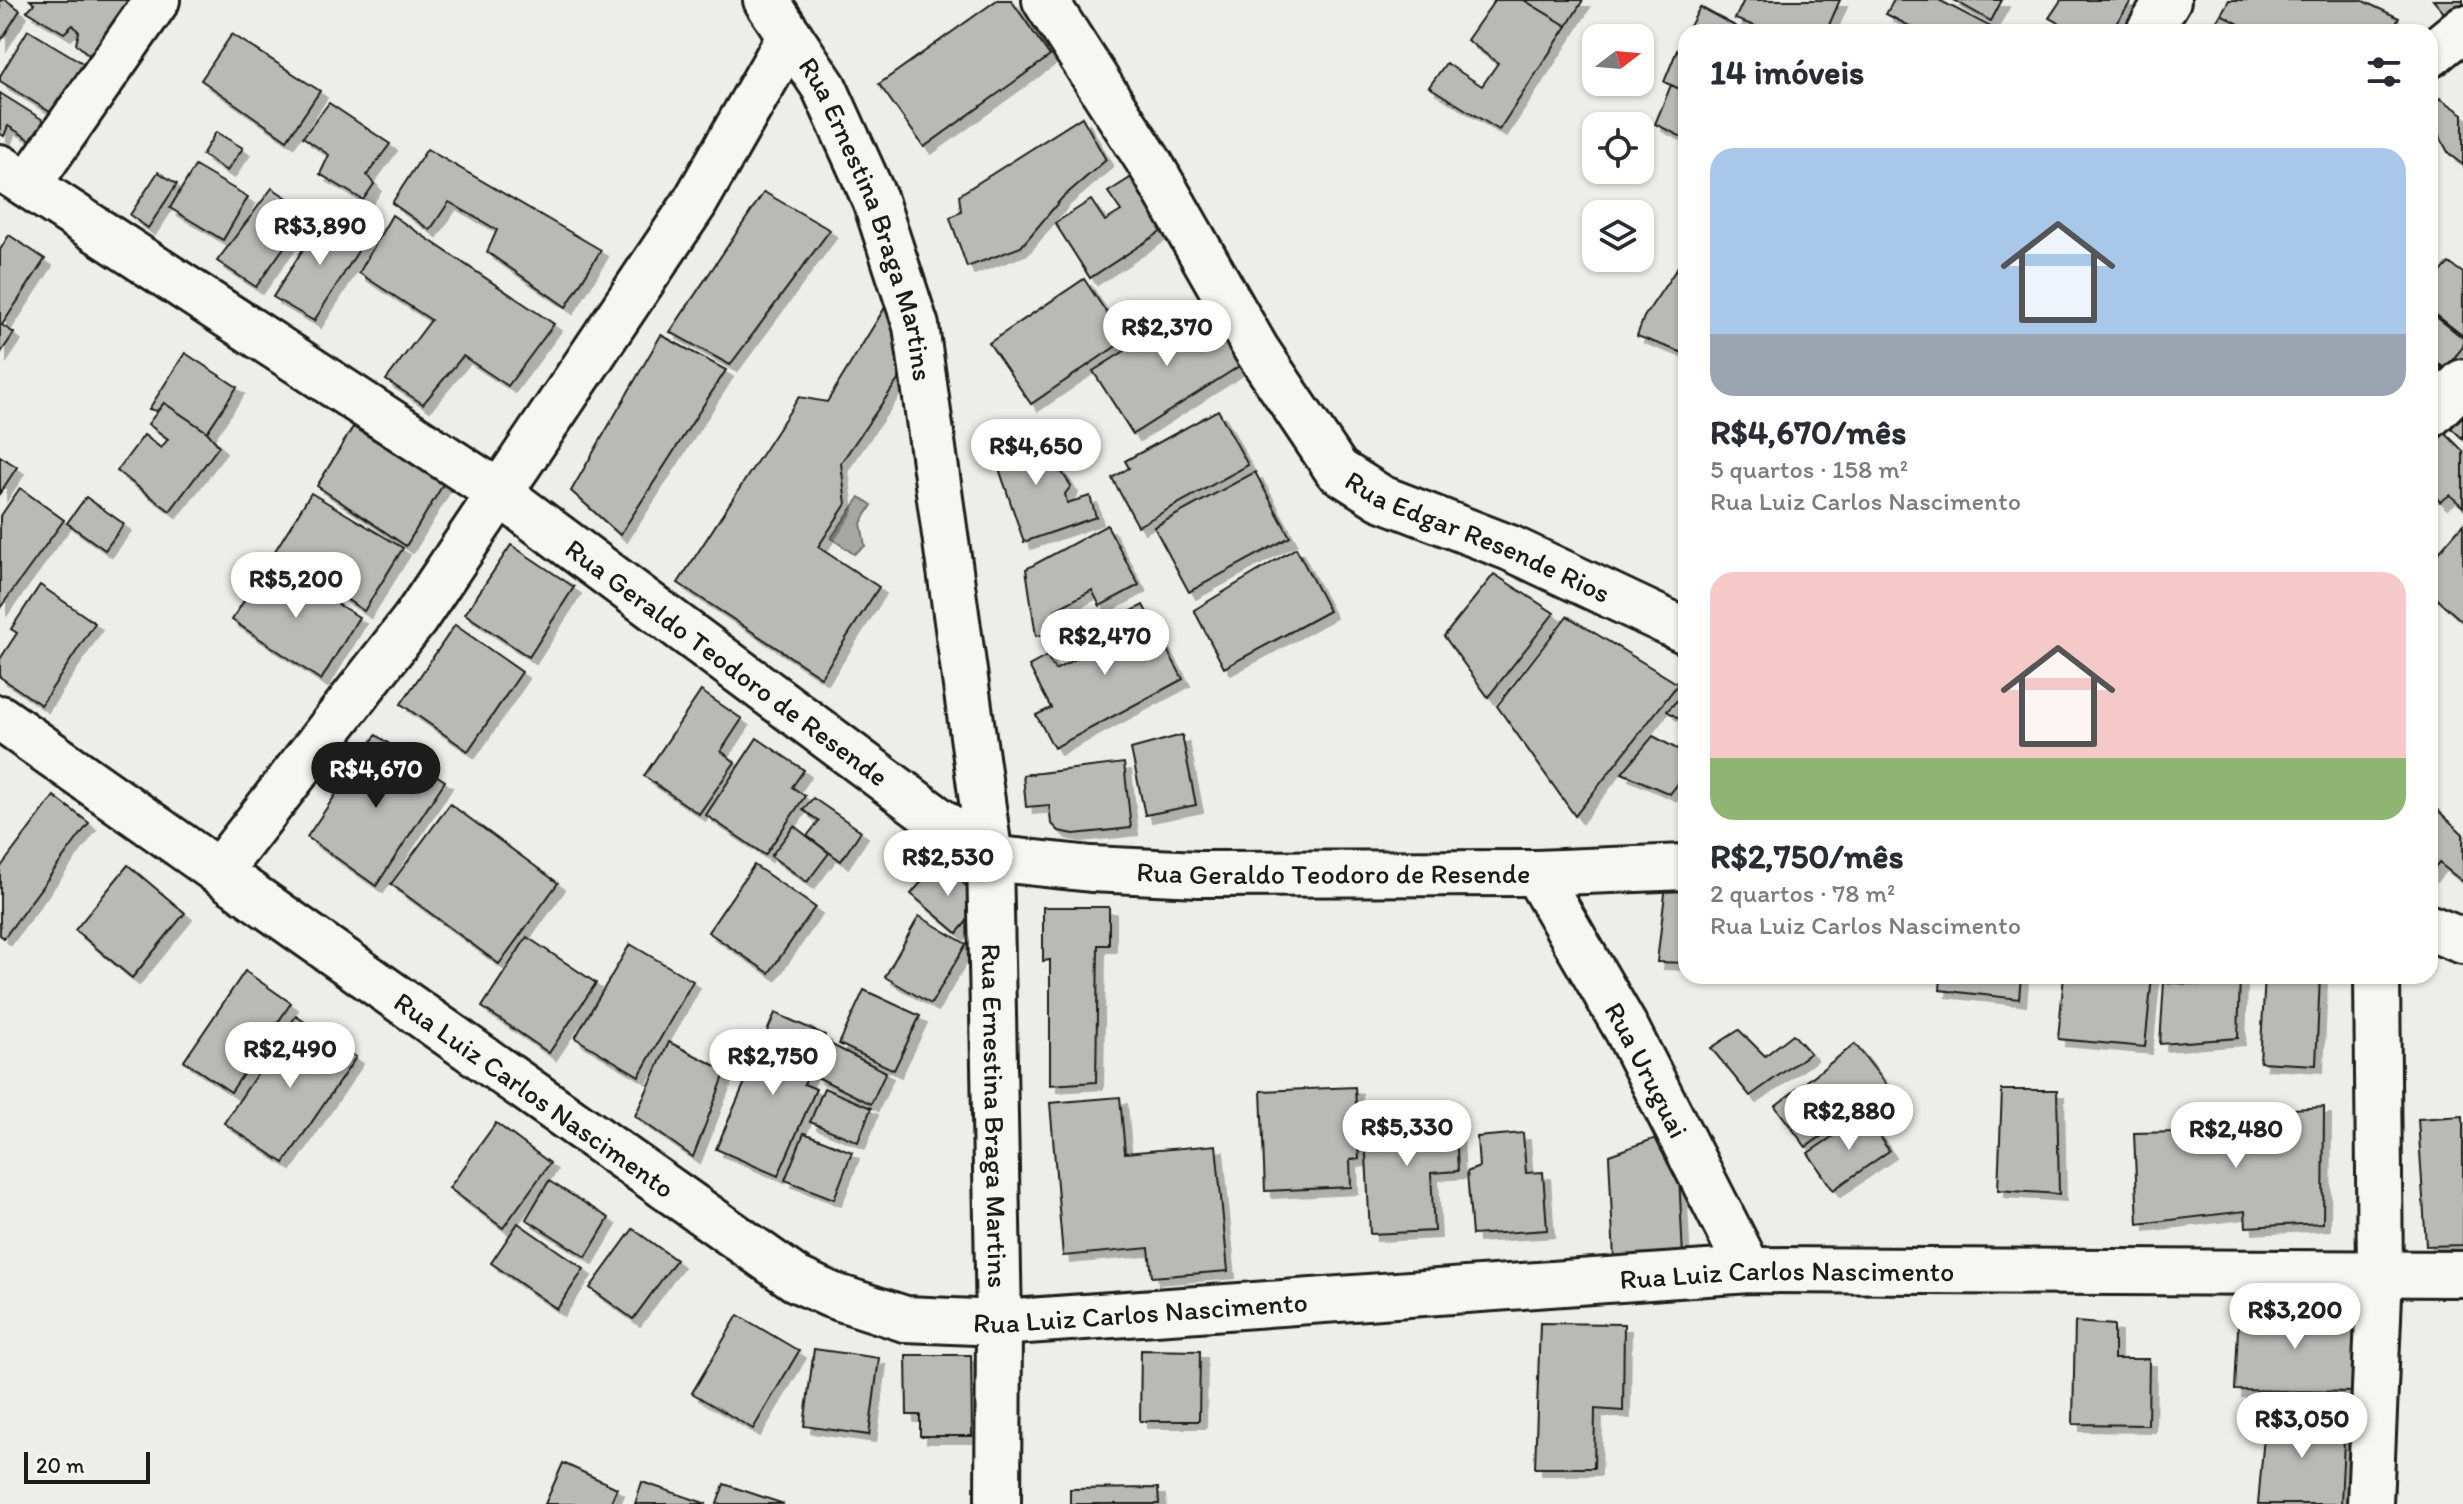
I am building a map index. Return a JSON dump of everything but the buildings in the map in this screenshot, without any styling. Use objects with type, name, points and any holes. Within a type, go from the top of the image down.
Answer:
[{"type":"street","points":[[14,176],[157,0]]},
{"type":"street","name":"Rua Ernestina Braga Martins","points":[[766,0],[824,87],[875,200],[916,326],[990,858],[999,1323],[998,1504]]},
{"type":"street","name":"Rua Edgar Resende Rios","points":[[1045,0],[1151,165],[1256,349],[1337,470],[1381,498],[1510,548],[1678,627]]},
{"type":"street","points":[[2153,24],[2168,0]]},
{"type":"street","points":[[2438,48],[2463,28]]},
{"type":"street","points":[[219,871],[415,619],[694,204],[790,36]]},
{"type":"street","name":"Rua Geraldo Teodoro de Resende","points":[[14,176],[498,492],[990,858],[1091,869],[1199,874],[1536,873],[1678,867]]},
{"type":"street","points":[[2438,407],[2463,382]]},
{"type":"street","name":"Rua Luiz Carlos Nascimento","points":[[0,718],[796,1279],[831,1295],[905,1319],[999,1323],[1749,1270],[2463,1274]]},
{"type":"street","name":"Rua Uruguai","points":[[1536,873],[1627,1030],[1749,1270]]},
{"type":"street","points":[[2438,931],[2463,941]]},
{"type":"street","points":[[2370,1504],[2380,1272],[2377,984]]},
{"type":"shaded area","points":[[860,497],[872,505],[861,523],[865,546],[854,554],[831,538]]}]
